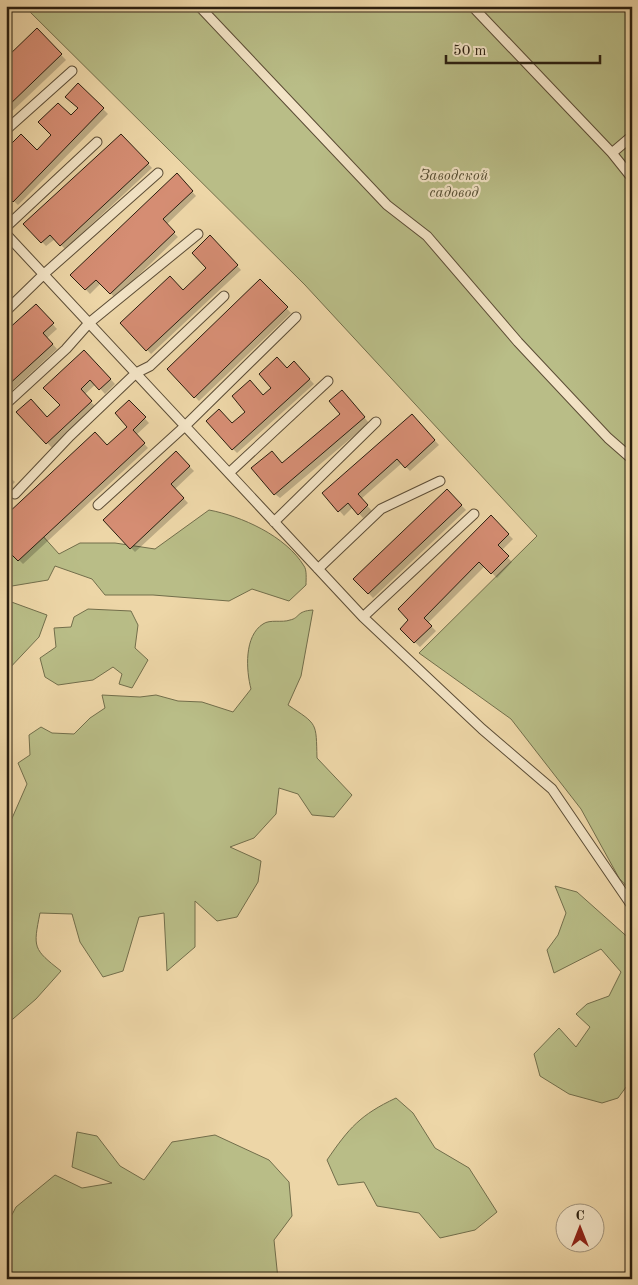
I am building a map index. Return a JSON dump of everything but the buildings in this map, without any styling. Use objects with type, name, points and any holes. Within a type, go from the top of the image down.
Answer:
[{"type":"lane","points":[[199,6],[387,205],[427,236],[518,342],[608,438],[632,459]]},
{"type":"lane","points":[[472,6],[612,153],[632,178]]},
{"type":"lane","points":[[6,130],[72,71]]},
{"type":"lane","points":[[612,153],[632,136]]},
{"type":"lane","points":[[6,227],[97,142]]},
{"type":"lane","points":[[6,311],[44,274],[158,173]]},
{"type":"lane","points":[[6,234],[363,618],[482,729],[552,789],[632,906]]},
{"type":"lane","points":[[6,404],[66,349],[89,323],[198,234]]},
{"type":"lane","points":[[15,494],[136,373],[150,366],[224,296]]},
{"type":"lane","points":[[98,505],[185,426],[296,317]]},
{"type":"lane","points":[[229,473],[328,382]]},
{"type":"lane","points":[[274,522],[376,422]]},
{"type":"lane","points":[[318,569],[381,508],[440,480]]},
{"type":"lane","points":[[363,618],[474,514]]},
{"type":"green space","name":"Заводской садовод","points":[[24,6],[632,6],[632,892],[619,878],[581,809],[511,719],[419,653],[537,536],[305,285]]},
{"type":"green space","points":[[209,510],[248,522],[286,545],[305,568],[306,585],[289,601],[252,589],[229,601],[153,595],[105,595],[92,579],[55,566],[48,580],[6,587],[6,541],[41,534],[59,554],[80,543],[115,543],[155,549]]},
{"type":"green space","points":[[6,600],[47,615],[39,637],[6,672]]},
{"type":"green space","points":[[88,609],[131,611],[138,625],[135,648],[148,660],[132,688],[119,684],[122,674],[113,667],[93,680],[58,685],[45,677],[40,658],[56,647],[54,628],[71,627],[74,617]]},
{"type":"green space","points":[[313,610],[301,676],[288,705],[310,721],[315,731],[317,758],[352,795],[334,817],[312,815],[298,794],[279,788],[276,814],[254,838],[230,847],[261,861],[258,882],[237,917],[217,921],[195,901],[195,947],[167,971],[164,913],[139,917],[123,971],[103,977],[80,942],[72,914],[40,913],[36,934],[37,947],[45,958],[61,971],[36,999],[6,1025],[6,832],[27,784],[18,763],[30,755],[29,735],[41,727],[52,733],[74,734],[90,718],[105,708],[102,695],[140,697],[156,695],[178,701],[202,702],[233,712],[251,689],[248,673],[248,654],[252,637],[257,629],[263,624],[273,621],[290,620],[301,613]]},
{"type":"green space","points":[[555,886],[577,892],[632,941],[632,1079],[618,1098],[602,1103],[569,1094],[540,1076],[534,1054],[559,1028],[576,1047],[590,1027],[576,1014],[587,1004],[609,996],[621,972],[601,949],[554,973],[547,950],[558,935],[566,913]]},
{"type":"green space","points":[[396,1098],[413,1113],[435,1148],[469,1168],[497,1212],[475,1230],[440,1238],[419,1213],[377,1206],[364,1182],[338,1185],[327,1160],[356,1123],[373,1110]]},
{"type":"green space","points":[[77,1132],[97,1136],[120,1166],[144,1180],[172,1142],[215,1135],[269,1160],[289,1182],[292,1216],[274,1240],[278,1279],[6,1279],[6,1226],[16,1207],[55,1175],[82,1188],[112,1183],[72,1167]]}]
